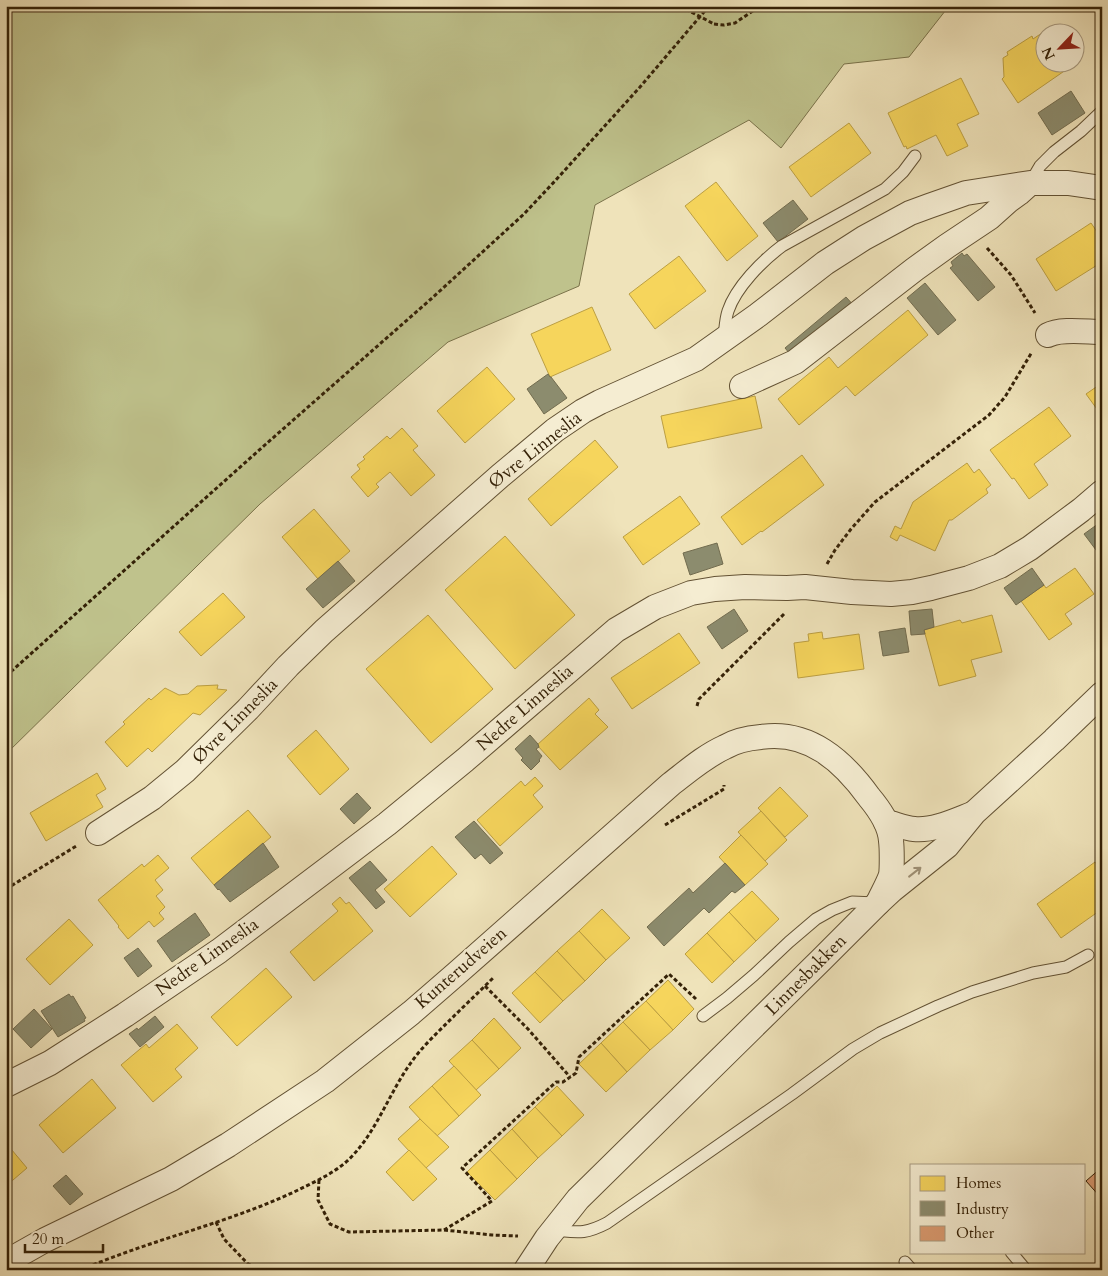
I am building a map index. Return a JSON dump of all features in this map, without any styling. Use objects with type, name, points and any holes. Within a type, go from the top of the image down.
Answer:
[{"type":"street","name":"Øvre Linneslia","points":[[98,832],[152,798],[185,771],[248,710],[288,666],[324,631],[500,476],[555,430],[583,412],[600,402],[696,359],[758,315],[825,263],[880,229],[929,206],[966,194],[1030,183],[1068,183],[1102,188]]},
{"type":"street","points":[[742,386],[795,362],[915,269],[989,218],[1030,183]]},
{"type":"street","points":[[1048,335],[1064,331],[1102,332]]},
{"type":"street","name":"Nedre Linneslia","points":[[6,1085],[50,1063],[219,951],[386,824],[465,760],[616,630],[655,607],[691,593],[745,587],[805,587],[891,594],[931,588],[969,578],[1000,566],[1030,548],[1102,492]]},
{"type":"street","name":"Linnesbakken","points":[[526,1270],[550,1234],[578,1200],[878,903],[947,846],[974,814],[1102,694]]},
{"type":"street","name":"Kunterudveien","points":[[6,1262],[45,1240],[171,1179],[228,1145],[325,1081],[411,1013],[671,784],[725,746],[762,737],[780,736],[805,741],[837,760],[858,781],[886,822],[891,840],[891,874],[878,903]]},
{"type":"street","points":[[886,822],[914,829],[931,828],[974,814]]},
{"type":"lane","points":[[1030,183],[1040,166],[1054,152],[1081,131],[1102,110]]},
{"type":"lane","points":[[724,340],[727,313],[732,302],[754,272],[771,254],[782,246],[885,189],[903,172],[915,156]]},
{"type":"lane","points":[[706,1014],[754,975],[816,919],[852,902],[878,903]]},
{"type":"lane","points":[[550,1234],[582,1233],[594,1230],[607,1223],[792,1094],[853,1049],[880,1033],[972,992],[1033,973],[1066,966],[1088,955]]},
{"type":"lane","points":[[1013,1254],[1026,1270]]},
{"type":"path","points":[[680,6],[714,24],[724,25],[735,23],[760,6]]},
{"type":"path","points":[[6,676],[273,437],[431,299],[524,214],[640,87],[709,6]]},
{"type":"path","points":[[698,706],[699,699],[777,621],[805,587],[826,566],[835,550],[851,529],[875,502],[989,415],[1005,396],[1033,350],[1048,335],[1012,275],[985,245],[973,228]]},
{"type":"path","points":[[663,826],[724,789],[724,785]]},
{"type":"path","points":[[6,889],[98,832]]},
{"type":"path","points":[[81,1270],[108,1258],[269,1203],[337,1170],[356,1152],[411,1062],[429,1040],[498,973]]},
{"type":"path","points":[[444,1230],[492,1201],[462,1168],[556,1082],[563,1082],[576,1073],[579,1057],[669,974],[695,997],[706,1014]]},
{"type":"path","points":[[485,986],[528,1029],[570,1077]]},
{"type":"path","points":[[319,1180],[318,1200],[330,1224],[349,1232],[444,1230],[492,1235],[550,1234]]},
{"type":"path","points":[[216,1222],[224,1239],[248,1264],[264,1270]]},
{"type":"green space","points":[[6,6],[949,6],[909,57],[844,64],[781,148],[749,120],[595,205],[579,286],[448,342],[260,504],[6,754]]},
{"type":"building: Homes","points":[[1032,36],[1033,39],[1036,37],[1036,72],[1063,72],[1018,103],[1002,79],[1004,77],[1003,58],[1008,55],[1007,52]]},
{"type":"building: Homes","points":[[961,78],[979,114],[957,124],[968,146],[947,156],[936,135],[907,149],[906,146],[904,147],[888,113]]},
{"type":"building: Homes","points":[[849,123],[871,153],[811,197],[789,167]]},
{"type":"building: Homes","points":[[716,182],[758,236],[727,261],[685,206]]},
{"type":"building: Homes","points":[[1091,223],[1102,239],[1102,262],[1056,291],[1036,259]]},
{"type":"building: Homes","points":[[679,256],[706,291],[655,329],[629,294]]},
{"type":"building: Homes","points":[[592,307],[611,350],[550,377],[531,334]]},
{"type":"building: Homes","points":[[908,310],[928,335],[855,396],[846,386],[799,425],[778,399],[829,357],[838,368]]},
{"type":"building: Homes","points":[[487,367],[515,399],[465,443],[437,411]]},
{"type":"building: Homes","points":[[1102,383],[1102,416],[1086,394]]},
{"type":"building: Homes","points":[[755,396],[762,428],[668,448],[661,416]]},
{"type":"building: Homes","points":[[1049,407],[1071,436],[1034,464],[1048,485],[1029,499],[990,450]]},
{"type":"building: Homes","points":[[402,428],[418,446],[413,450],[435,475],[411,496],[390,472],[376,484],[379,487],[368,497],[351,477],[360,469],[357,465],[365,459],[363,457],[387,436],[390,439]]},
{"type":"building: Homes","points":[[595,440],[618,467],[551,526],[528,499]]},
{"type":"building: Homes","points":[[802,455],[824,485],[742,545],[721,517]]},
{"type":"building: Homes","points":[[967,463],[974,473],[979,469],[991,485],[986,489],[988,493],[952,520],[949,520],[935,551],[900,535],[897,541],[890,537],[895,526],[901,529],[913,502]]},
{"type":"building: Homes","points":[[680,496],[700,524],[643,565],[623,537]]},
{"type":"building: Homes","points":[[314,509],[350,551],[318,579],[282,537]]},
{"type":"building: Homes","points":[[505,536],[575,615],[515,669],[445,590]]},
{"type":"building: Homes","points":[[1075,568],[1094,594],[1065,614],[1072,624],[1049,640],[1021,601],[1044,585],[1046,588]]},
{"type":"building: Homes","points":[[223,593],[245,617],[201,656],[179,632]]},
{"type":"building: Homes","points":[[428,615],[493,689],[431,743],[366,669]]},
{"type":"building: Homes","points":[[992,615],[1002,652],[971,660],[976,676],[939,686],[924,630],[960,620],[962,623]]},
{"type":"building: Homes","points":[[822,632],[823,639],[859,634],[864,669],[798,678],[794,643],[809,641],[808,634]]},
{"type":"building: Homes","points":[[679,633],[700,663],[632,709],[611,678]]},
{"type":"building: Homes","points":[[218,685],[217,689],[227,690],[200,715],[193,713],[152,752],[148,748],[127,767],[105,742],[149,698],[151,700],[165,688],[179,695],[188,694],[197,686]]},
{"type":"building: Homes","points":[[589,698],[599,710],[595,714],[608,727],[560,770],[537,745]]},
{"type":"building: Homes","points":[[316,730],[349,769],[320,795],[287,756]]},
{"type":"building: Homes","points":[[97,773],[106,789],[96,795],[103,807],[46,841],[30,813]]},
{"type":"building: Homes","points":[[535,777],[543,786],[533,795],[543,807],[500,846],[477,820],[521,781],[525,786]]},
{"type":"building: Homes","points":[[780,787],[808,816],[785,837],[758,808]]},
{"type":"building: Homes","points":[[248,810],[271,837],[214,885],[191,858]]},
{"type":"building: Homes","points":[[761,811],[787,840],[765,861],[738,832]]},
{"type":"building: Homes","points":[[741,835],[768,864],[745,885],[719,857]]},
{"type":"building: Homes","points":[[432,846],[457,874],[410,917],[384,889]]},
{"type":"building: Homes","points":[[158,855],[169,868],[155,880],[163,890],[156,896],[165,907],[159,913],[164,919],[154,927],[149,921],[128,939],[98,900],[142,864],[144,867]]},
{"type":"building: Homes","points":[[1095,862],[1102,871],[1102,909],[1061,938],[1037,904]]},
{"type":"building: Homes","points":[[752,891],[779,919],[756,941],[729,912]]},
{"type":"building: Homes","points":[[340,897],[346,904],[349,902],[373,931],[314,981],[290,952],[338,911],[332,904]]},
{"type":"building: Homes","points":[[602,909],[630,938],[606,960],[579,931]]},
{"type":"building: Homes","points":[[729,912],[756,941],[734,962],[707,933]]},
{"type":"building: Homes","points":[[69,919],[93,945],[50,985],[26,959]]},
{"type":"building: Homes","points":[[579,931],[606,960],[585,981],[557,951]]},
{"type":"building: Homes","points":[[707,933],[734,962],[712,983],[685,954]]},
{"type":"building: Homes","points":[[557,951],[585,981],[563,1001],[535,972]]},
{"type":"building: Homes","points":[[266,968],[292,997],[237,1046],[211,1017]]},
{"type":"building: Homes","points":[[535,972],[563,1001],[540,1023],[512,993]]},
{"type":"building: Homes","points":[[668,980],[694,1009],[673,1030],[646,1001]]},
{"type":"building: Homes","points":[[646,1001],[673,1030],[650,1050],[623,1022]]},
{"type":"building: Homes","points":[[494,1018],[521,1048],[499,1069],[472,1040]]},
{"type":"building: Homes","points":[[623,1022],[650,1050],[627,1072],[601,1043]]},
{"type":"building: Homes","points":[[177,1024],[198,1048],[175,1069],[182,1077],[153,1102],[121,1065],[146,1044],[149,1048]]},
{"type":"building: Homes","points":[[472,1040],[499,1069],[476,1090],[449,1061]]},
{"type":"building: Homes","points":[[601,1043],[627,1072],[606,1092],[579,1064]]},
{"type":"building: Homes","points":[[454,1066],[481,1095],[459,1116],[432,1086]]},
{"type":"building: Homes","points":[[92,1079],[116,1108],[63,1153],[39,1125]]},
{"type":"building: Homes","points":[[432,1086],[459,1116],[437,1136],[409,1107]]},
{"type":"building: Homes","points":[[557,1086],[584,1115],[562,1136],[535,1107]]},
{"type":"building: Homes","points":[[535,1107],[562,1136],[538,1158],[512,1129]]},
{"type":"building: Homes","points":[[420,1119],[449,1147],[426,1168],[398,1139]]},
{"type":"building: Homes","points":[[512,1129],[538,1158],[517,1179],[490,1150]]},
{"type":"building: Homes","points":[[6,1143],[27,1168],[6,1186]]},
{"type":"building: Homes","points":[[409,1150],[437,1179],[413,1201],[386,1172]]},
{"type":"building: Homes","points":[[490,1150],[517,1179],[495,1200],[467,1172]]},
{"type":"building: Industry","points":[[1071,91],[1085,113],[1052,135],[1038,113]]},
{"type":"building: Industry","points":[[793,200],[808,219],[778,242],[763,223]]},
{"type":"building: Industry","points":[[962,253],[964,256],[967,254],[995,287],[978,301],[950,268],[953,266],[951,262]]},
{"type":"building: Industry","points":[[925,283],[956,320],[938,335],[907,298]]},
{"type":"building: Industry","points":[[846,297],[856,308],[795,360],[785,348]]},
{"type":"building: Industry","points":[[548,374],[567,398],[544,414],[527,389]]},
{"type":"building: Industry","points":[[1102,521],[1102,551],[1099,554],[1084,534]]},
{"type":"building: Industry","points":[[717,543],[723,564],[690,575],[683,553]]},
{"type":"building: Industry","points":[[338,561],[355,581],[323,608],[306,589]]},
{"type":"building: Industry","points":[[1032,568],[1044,585],[1016,605],[1004,588]]},
{"type":"building: Industry","points":[[734,609],[748,631],[722,649],[707,627]]},
{"type":"building: Industry","points":[[932,609],[934,627],[924,630],[925,634],[911,635],[909,611]]},
{"type":"building: Industry","points":[[905,628],[909,652],[883,656],[879,632]]},
{"type":"building: Industry","points":[[530,735],[538,744],[539,747],[536,749],[542,756],[540,761],[531,770],[521,760],[523,758],[515,749]]},
{"type":"building: Industry","points":[[357,793],[371,808],[354,824],[340,809]]},
{"type":"building: Industry","points":[[474,821],[503,853],[490,864],[481,854],[475,859],[455,837]]},
{"type":"building: Industry","points":[[263,843],[279,867],[230,902],[214,885]]},
{"type":"building: Industry","points":[[370,861],[387,880],[375,890],[385,902],[376,909],[349,878]]},
{"type":"building: Industry","points":[[725,863],[745,885],[735,893],[732,891],[709,913],[704,908],[664,946],[647,927],[689,888],[693,893]]},
{"type":"building: Industry","points":[[195,913],[210,935],[172,962],[157,941]]},
{"type":"building: Industry","points":[[138,948],[152,966],[138,977],[124,958]]},
{"type":"building: Industry","points":[[69,994],[71,997],[73,996],[86,1018],[84,1019],[85,1021],[58,1037],[41,1011]]},
{"type":"building: Industry","points":[[34,1009],[52,1029],[31,1048],[13,1029]]},
{"type":"building: Industry","points":[[155,1016],[164,1027],[140,1047],[129,1034],[137,1028],[138,1030]]},
{"type":"building: Industry","points":[[66,1175],[83,1194],[70,1205],[53,1186]]},
{"type":"building: Other","points":[[1102,1167],[1102,1199],[1086,1181]]}]
